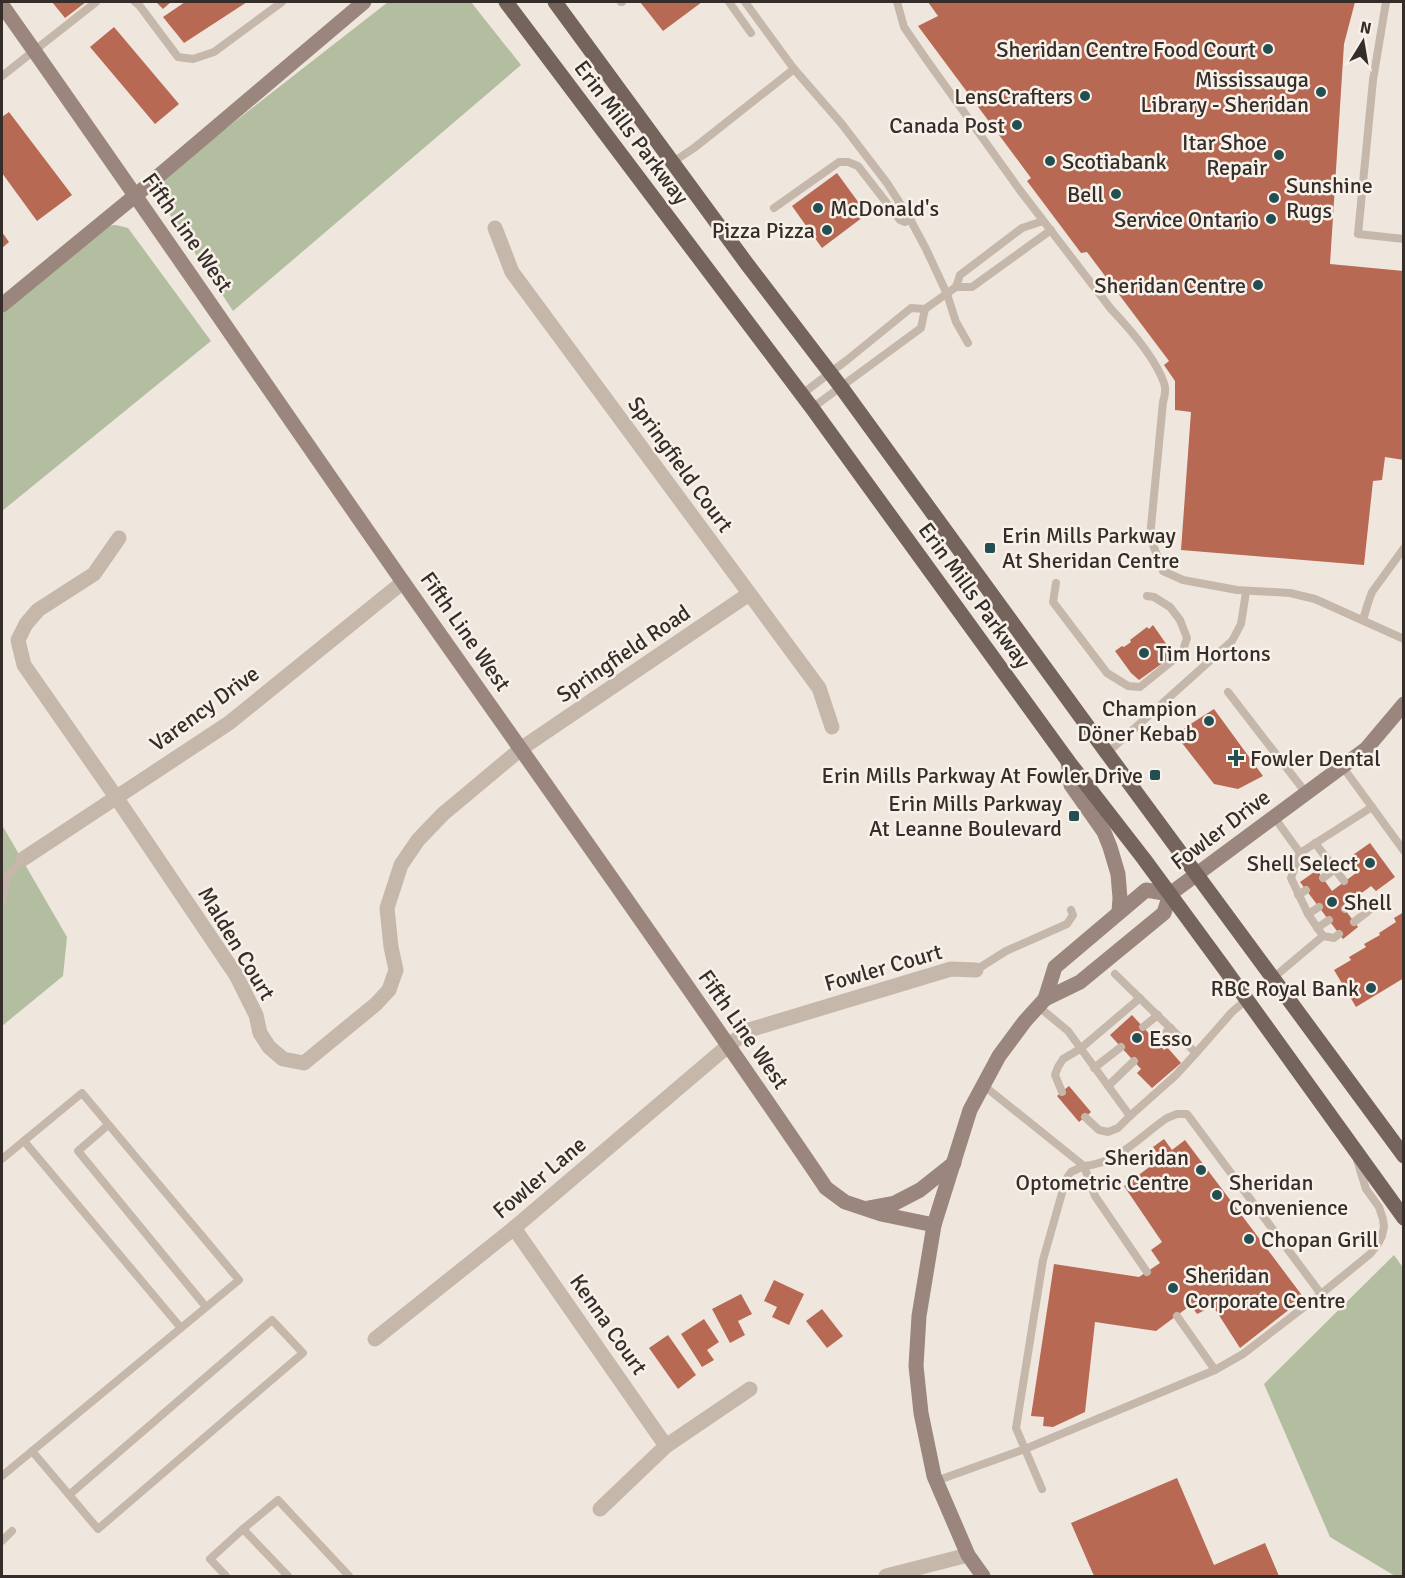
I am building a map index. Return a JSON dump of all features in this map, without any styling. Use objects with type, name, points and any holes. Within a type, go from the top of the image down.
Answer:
[{"type":"main road","name":"Erin Mills Parkway","points":[[506,2],[813,408],[1068,761],[1170,894],[1404,1218]]},
{"type":"main road","name":"Erin Mills Parkway","points":[[555,2],[754,273],[841,387],[1273,978],[1401,1147]]},
{"type":"street","points":[[2,305],[364,2]]},
{"type":"street","name":"Fifth Line West","points":[[2,5],[403,582],[729,1045],[826,1188],[845,1202],[865,1209],[934,1225]]},
{"type":"street","name":"Springfield Court","points":[[495,228],[512,272],[819,688],[832,727]]},
{"type":"street","name":"Malden Court","points":[[119,538],[94,574],[38,610],[26,624],[18,640],[24,665],[236,975],[256,1015],[260,1032],[269,1047],[283,1059],[304,1064],[376,1004],[389,990],[396,970],[387,908],[401,865],[418,840],[443,814],[522,748]]},
{"type":"street","name":"Varency Drive","points":[[23,859],[229,723],[403,582]]},
{"type":"street","name":"Springfield Road","points":[[522,748],[749,594]]},
{"type":"street","name":"Fowler Drive","points":[[1170,894],[1366,749],[1404,704]]},
{"type":"street","points":[[1068,761],[1071,785],[1104,832],[1110,848],[1118,874],[1119,912]]},
{"type":"street","points":[[982,1576],[968,1555],[934,1476],[921,1413],[916,1366],[920,1316],[934,1225],[970,1110],[999,1056],[1025,1021],[1042,1003],[1080,982],[1164,913],[1170,894],[1146,890],[1119,912],[1056,967],[1042,1003]]},
{"type":"street","name":"Fowler Court","points":[[729,1045],[749,1030],[951,969],[976,970]]},
{"type":"street","name":"Fowler Lane","points":[[375,1339],[514,1228],[729,1045]]},
{"type":"street","points":[[865,1209],[895,1203],[925,1187],[954,1162]]},
{"type":"street","name":"Kenna Court","points":[[514,1228],[666,1446]]},
{"type":"street","points":[[600,1509],[666,1446],[750,1389]]},
{"type":"street","points":[[886,1576],[968,1555]]},
{"type":"lane","points":[[2,76],[96,2]]},
{"type":"lane","points":[[135,2],[178,57],[193,59],[214,52],[282,2]]},
{"type":"lane","points":[[729,2],[752,33]]},
{"type":"lane","points":[[745,2],[794,69],[887,183],[910,219],[947,294],[956,322],[968,343]]},
{"type":"lane","points":[[897,2],[904,27],[1043,221],[1151,358],[1164,384],[1165,395],[1150,537],[1164,570],[1183,580],[1246,592],[1290,593],[1315,599],[1404,639]]},
{"type":"lane","points":[[1386,2],[1373,80],[1358,234],[1404,239]]},
{"type":"lane","points":[[673,162],[794,69]]},
{"type":"lane","points":[[774,208],[839,162],[848,162],[858,166],[900,220],[905,222],[910,219]]},
{"type":"lane","points":[[802,394],[911,308],[925,309],[947,294],[956,287],[960,275],[1022,228],[1043,221]]},
{"type":"lane","points":[[956,287],[972,286],[1050,230]]},
{"type":"lane","points":[[813,408],[921,328],[925,309]]},
{"type":"lane","points":[[1363,620],[1372,592],[1404,548]]},
{"type":"lane","points":[[1056,583],[1053,602],[1107,673],[1128,686],[1140,687],[1165,667],[1182,653],[1187,638],[1180,620],[1170,607],[1154,597],[1147,596]]},
{"type":"lane","points":[[1107,753],[1232,641],[1241,624],[1246,592]]},
{"type":"lane","points":[[1228,692],[1306,793]]},
{"type":"lane","points":[[1342,766],[1404,851]]},
{"type":"lane","points":[[1339,934],[1334,938],[1323,936],[1308,914],[1291,878],[1300,853],[1372,807]]},
{"type":"lane","points":[[1274,817],[1300,853]]},
{"type":"lane","points":[[1316,843],[1344,882]]},
{"type":"lane","points":[[2,902],[8,875],[23,859]]},
{"type":"lane","points":[[1323,878],[1335,869]]},
{"type":"lane","points":[[1298,895],[1306,890]]},
{"type":"lane","points":[[1354,922],[1387,896]]},
{"type":"lane","points":[[1345,909],[1357,898],[1367,912]]},
{"type":"lane","points":[[1308,914],[1319,907]]},
{"type":"lane","name":"Fowler Court","points":[[976,970],[1006,951],[1067,924],[1072,915],[1071,910]]},
{"type":"lane","points":[[1317,928],[1329,920]]},
{"type":"lane","points":[[1273,978],[1323,936]]},
{"type":"lane","points":[[1115,974],[1197,1053]]},
{"type":"lane","points":[[1062,1092],[1055,1075],[1062,1059],[1080,1049],[1140,998]]},
{"type":"lane","points":[[1085,1117],[1099,1130],[1108,1132],[1118,1128],[1176,1075],[1232,1012],[1246,1000]]},
{"type":"lane","points":[[1042,1003],[1068,1031],[1130,1116]]},
{"type":"lane","points":[[1143,1027],[1158,1015]]},
{"type":"lane","points":[[1156,1041],[1171,1028]]},
{"type":"lane","points":[[1094,1068],[1121,1047]]},
{"type":"lane","points":[[1108,1086],[1134,1062]]},
{"type":"lane","points":[[983,1085],[1084,1166],[1095,1196],[1147,1272]]},
{"type":"lane","points":[[2,1159],[82,1093],[239,1280],[2,1476]]},
{"type":"lane","points":[[1042,1489],[1016,1428],[1043,1260],[1066,1179],[1071,1172],[1084,1166],[1110,1160],[1167,1118],[1177,1114],[1187,1114],[1321,1294]]},
{"type":"lane","points":[[108,1125],[78,1151],[206,1307]]},
{"type":"lane","points":[[24,1141],[181,1328]]},
{"type":"lane","points":[[936,1480],[1025,1449],[1215,1370],[1243,1354],[1321,1294],[1370,1254],[1378,1244],[1384,1227],[1378,1207],[1366,1189],[1353,1148]]},
{"type":"lane","points":[[1177,1316],[1215,1370]]},
{"type":"lane","points":[[32,1451],[98,1530],[303,1353],[272,1320],[69,1495]]},
{"type":"lane","points":[[226,1576],[210,1559],[278,1500],[349,1576]]},
{"type":"lane","points":[[243,1529],[288,1576]]},
{"type":"lane","points":[[2,1541],[12,1532]]},
{"type":"green space","points":[[388,2],[471,2],[521,65],[233,311],[155,192],[160,180]]},
{"type":"green space","points":[[116,225],[128,228],[211,341],[2,511],[2,313],[106,226]]},
{"type":"green space","points":[[2,825],[67,937],[63,976],[2,1026]]},
{"type":"green space","points":[[1394,1255],[1404,1269],[1403,1576],[1395,1576],[1330,1537],[1264,1384]]},
{"type":"building","points":[[52,2],[86,2],[65,18]]},
{"type":"building","points":[[156,2],[171,2],[163,9]]},
{"type":"building","points":[[185,2],[247,2],[184,43],[163,17]]},
{"type":"building","points":[[640,2],[702,2],[663,31]]},
{"type":"building","name":"Sheridan Centre","points":[[928,2],[1355,2],[1344,44],[1330,264],[1404,271],[1404,460],[1385,457],[1382,480],[1373,481],[1364,565],[1181,550],[1191,412],[1175,410],[1175,381],[1164,365],[1169,361],[1087,252],[1081,253],[1027,181],[1031,178],[918,26],[938,16]]},
{"type":"building","points":[[114,27],[179,104],[155,124],[90,47]]},
{"type":"building","points":[[9,112],[72,195],[37,221],[2,173],[2,117]]},
{"type":"building","points":[[837,173],[867,214],[822,248],[792,206]]},
{"type":"building","points":[[2,232],[9,242],[2,248]]},
{"type":"building","name":"Tim Hortons","points":[[1153,625],[1174,655],[1139,680],[1115,651]]},
{"type":"building","points":[[1214,709],[1263,776],[1238,789],[1214,784],[1175,734]]},
{"type":"building","name":"Shell","points":[[1370,843],[1395,877],[1376,891],[1371,886],[1343,907],[1358,927],[1343,939],[1300,882],[1317,870],[1332,891],[1360,870],[1350,857]]},
{"type":"building","points":[[1404,912],[1404,978],[1356,1007],[1334,970],[1351,960],[1349,957],[1366,947],[1364,944],[1380,935],[1379,933],[1396,922],[1394,918]]},
{"type":"building","points":[[1132,1015],[1164,1050],[1167,1047],[1181,1063],[1152,1088],[1137,1073],[1141,1069],[1110,1035]]},
{"type":"building","points":[[1069,1086],[1091,1112],[1079,1122],[1057,1096]]},
{"type":"building","name":"Sheridan Corporate Centre","points":[[1164,1139],[1172,1150],[1185,1140],[1304,1298],[1240,1348],[1213,1306],[1197,1314],[1191,1305],[1156,1331],[1095,1322],[1085,1412],[1053,1427],[1043,1426],[1044,1417],[1031,1416],[1054,1264],[1139,1277],[1160,1263],[1151,1250],[1162,1242],[1124,1186],[1156,1162],[1152,1157],[1157,1153],[1153,1147]]},
{"type":"building","points":[[774,1280],[804,1294],[789,1325],[772,1317],[777,1307],[764,1301]]},
{"type":"building","points":[[741,1294],[752,1314],[738,1321],[745,1335],[730,1343],[712,1309]]},
{"type":"building","points":[[822,1309],[843,1336],[827,1348],[806,1321]]},
{"type":"building","points":[[704,1319],[719,1342],[707,1350],[714,1360],[702,1367],[681,1334]]},
{"type":"building","points":[[668,1335],[696,1375],[678,1389],[649,1348]]},
{"type":"building","points":[[1177,1478],[1214,1565],[1265,1543],[1279,1576],[1094,1576],[1071,1523]]},
{"type":"place","name":"Sheridan Centre Food Court","points":[[1268,49]]},
{"type":"place","name":"Mississauga Library - Sheridan","points":[[1321,92]]},
{"type":"place","name":"LensCrafters","points":[[1085,96]]},
{"type":"place","name":"Canada Post","points":[[1017,125]]},
{"type":"place","name":"Itar Shoe Repair","points":[[1279,155]]},
{"type":"place","name":"Scotiabank","points":[[1050,161]]},
{"type":"place","name":"Bell","points":[[1116,194]]},
{"type":"place","name":"Sunshine Rugs","points":[[1274,198]]},
{"type":"place","name":"McDonald's","points":[[818,208]]},
{"type":"place","name":"Service Ontario","points":[[1271,219]]},
{"type":"place","name":"Pizza Pizza","points":[[827,230]]},
{"type":"place","name":"Sheridan Centre","points":[[1258,285]]},
{"type":"place","name":"Erin Mills Parkway At Sheridan Centre","points":[[990,548]]},
{"type":"place","name":"Tim Hortons","points":[[1144,653]]},
{"type":"place","name":"Champion Döner Kebab","points":[[1209,721]]},
{"type":"place","name":"Fowler Dental","points":[[1236,758]]},
{"type":"place","name":"Erin Mills Parkway At Fowler Drive","points":[[1155,775]]},
{"type":"place","name":"Erin Mills Parkway At Leanne Boulevard","points":[[1074,816]]},
{"type":"place","name":"Shell Select","points":[[1370,863]]},
{"type":"place","name":"Shell","points":[[1332,902]]},
{"type":"place","name":"RBC Royal Bank","points":[[1371,988]]},
{"type":"place","name":"Esso","points":[[1137,1038]]},
{"type":"place","name":"Sheridan Optometric Centre","points":[[1201,1170]]},
{"type":"place","name":"Sheridan Convenience","points":[[1217,1195]]},
{"type":"place","name":"Chopan Grill","points":[[1249,1239]]},
{"type":"place","name":"Sheridan Corporate Centre","points":[[1173,1288]]}]
